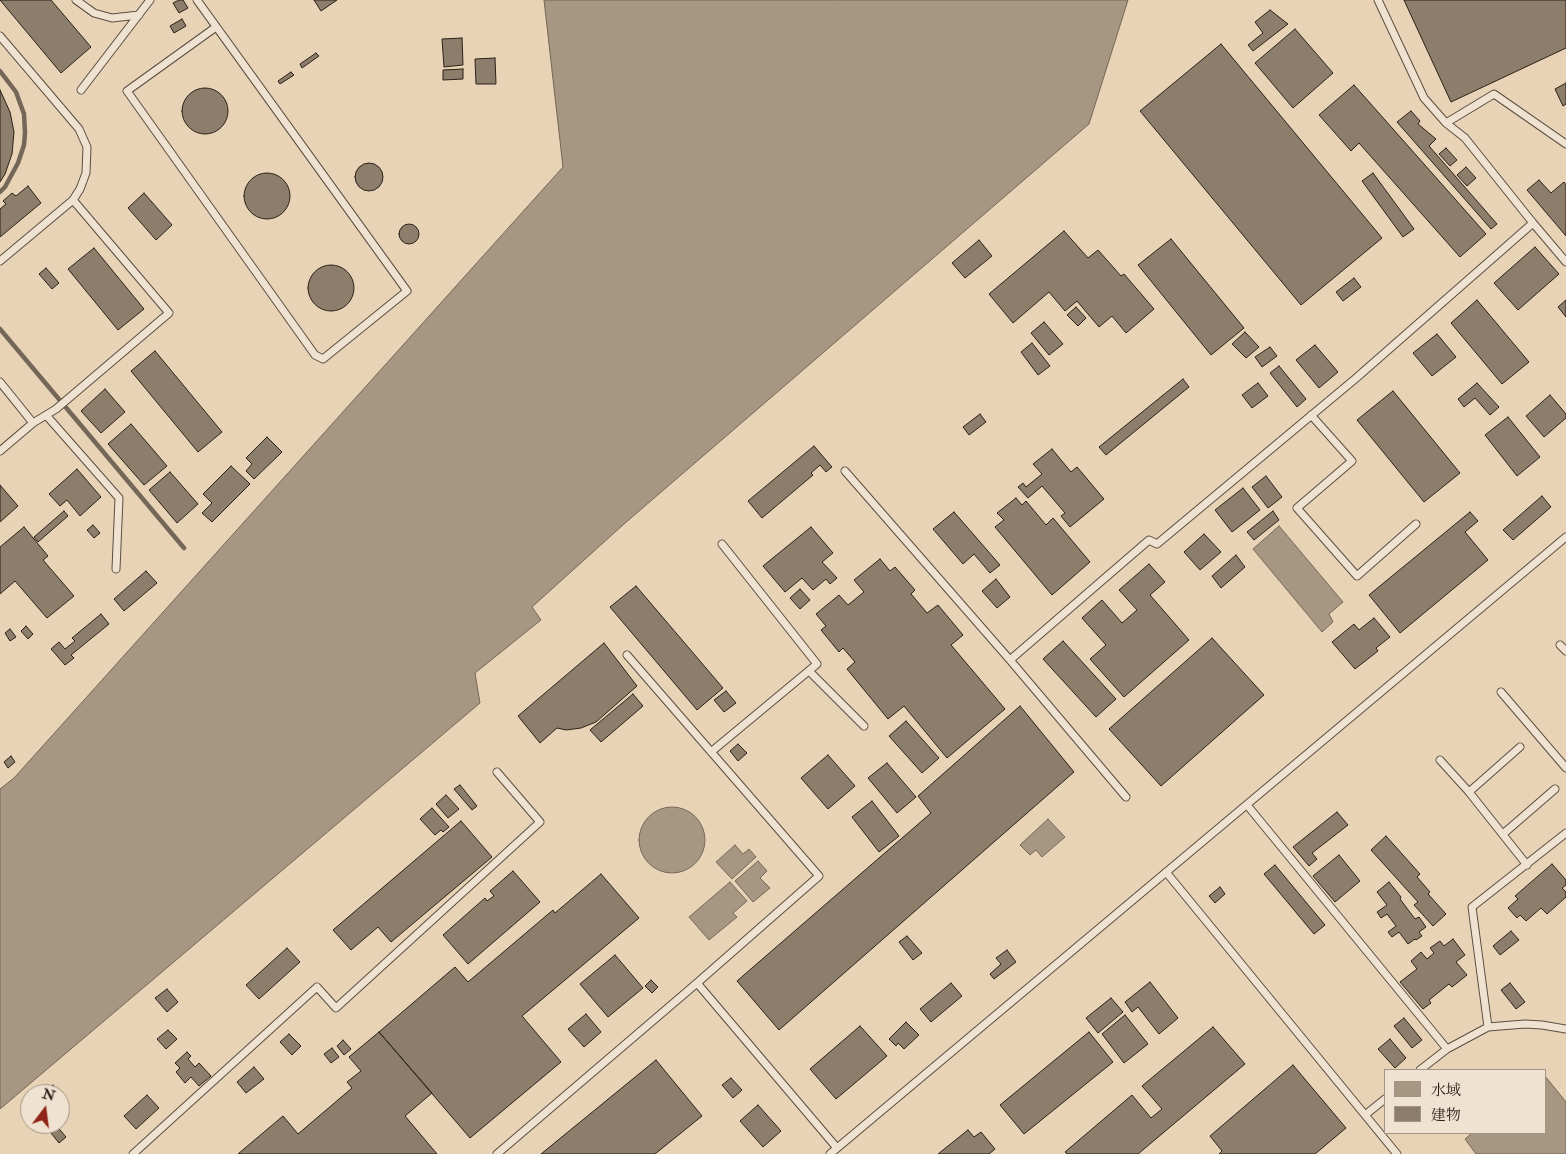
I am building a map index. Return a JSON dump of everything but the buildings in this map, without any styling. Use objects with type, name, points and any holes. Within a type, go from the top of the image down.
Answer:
[{"type":"lane","points":[[76,0],[94,13],[112,18],[139,15]]},
{"type":"lane","points":[[81,90],[150,0]]},
{"type":"lane","points":[[197,0],[408,291],[323,359],[315,356],[127,91],[216,27]]},
{"type":"lane","points":[[1378,0],[1424,98],[1446,123],[1465,138],[1566,262]]},
{"type":"lane","points":[[0,36],[79,129],[87,147],[86,173],[80,189],[73,200],[0,261]]},
{"type":"lane","points":[[1446,123],[1494,94],[1566,144]]},
{"type":"lane","points":[[0,452],[33,423],[56,409],[169,313],[73,200]]},
{"type":"lane","points":[[1010,660],[1149,540],[1157,544],[1355,379],[1533,223]]},
{"type":"lane","points":[[0,382],[33,423]]},
{"type":"lane","points":[[46,415],[119,498],[116,569]]},
{"type":"lane","points":[[1311,415],[1352,461],[1297,508],[1357,576],[1416,524]]},
{"type":"lane","points":[[845,471],[1010,660],[1126,797]]},
{"type":"lane","points":[[830,1154],[1566,537]]},
{"type":"lane","points":[[711,752],[817,664],[722,544]]},
{"type":"lane","points":[[1560,645],[1566,651]]},
{"type":"lane","points":[[497,1154],[697,984],[819,876],[627,655]]},
{"type":"lane","points":[[809,671],[864,726]]},
{"type":"lane","points":[[1501,692],[1566,768]]},
{"type":"lane","points":[[1469,792],[1520,747]]},
{"type":"lane","points":[[1440,760],[1469,792],[1528,865]]},
{"type":"lane","points":[[133,1154],[317,987],[336,1008],[540,822],[497,772]]},
{"type":"lane","points":[[1502,834],[1555,789]]},
{"type":"lane","points":[[1247,805],[1447,1049]]},
{"type":"lane","points":[[1488,1027],[1472,907],[1566,834]]},
{"type":"lane","points":[[1166,872],[1397,1154]]},
{"type":"lane","points":[[697,984],[837,1148]]},
{"type":"lane","points":[[1421,1069],[1447,1049],[1488,1027],[1525,1024],[1566,1029]]},
{"type":"lane","points":[[1365,1115],[1384,1100]]},
{"type":"water","points":[[544,0],[1128,0],[1089,124],[624,524],[532,607],[541,620],[475,673],[480,703],[30,1084],[20,1084],[20,1092],[0,1109],[0,789],[14,778],[563,167]]},
{"type":"water","points":[[1279,526],[1343,602],[1329,614],[1333,622],[1322,632],[1253,549]]},
{"type":"water","points":[[672,807],[684,810],[695,817],[702,828],[705,840],[702,852],[695,863],[684,870],[672,873],[660,870],[649,863],[642,852],[639,840],[642,828],[649,817],[660,810]]},
{"type":"water","points":[[1048,819],[1065,837],[1042,857],[1036,850],[1030,855],[1020,845]]},
{"type":"water","points":[[735,845],[743,854],[749,849],[756,857],[732,879],[716,862]]},
{"type":"water","points":[[758,861],[767,871],[760,878],[770,888],[753,902],[735,881]]},
{"type":"water","points":[[730,882],[747,901],[733,913],[737,917],[709,940],[689,917]]},
{"type":"water","points":[[1546,1077],[1566,1102],[1566,1154],[1476,1154],[1465,1139],[1471,1134],[1546,1134]]},
{"type":"waterway","points":[[0,71],[16,92],[24,114],[25,133],[24,145],[18,163],[5,187],[0,192]]},
{"type":"waterway","points":[[0,329],[184,548]]}]
